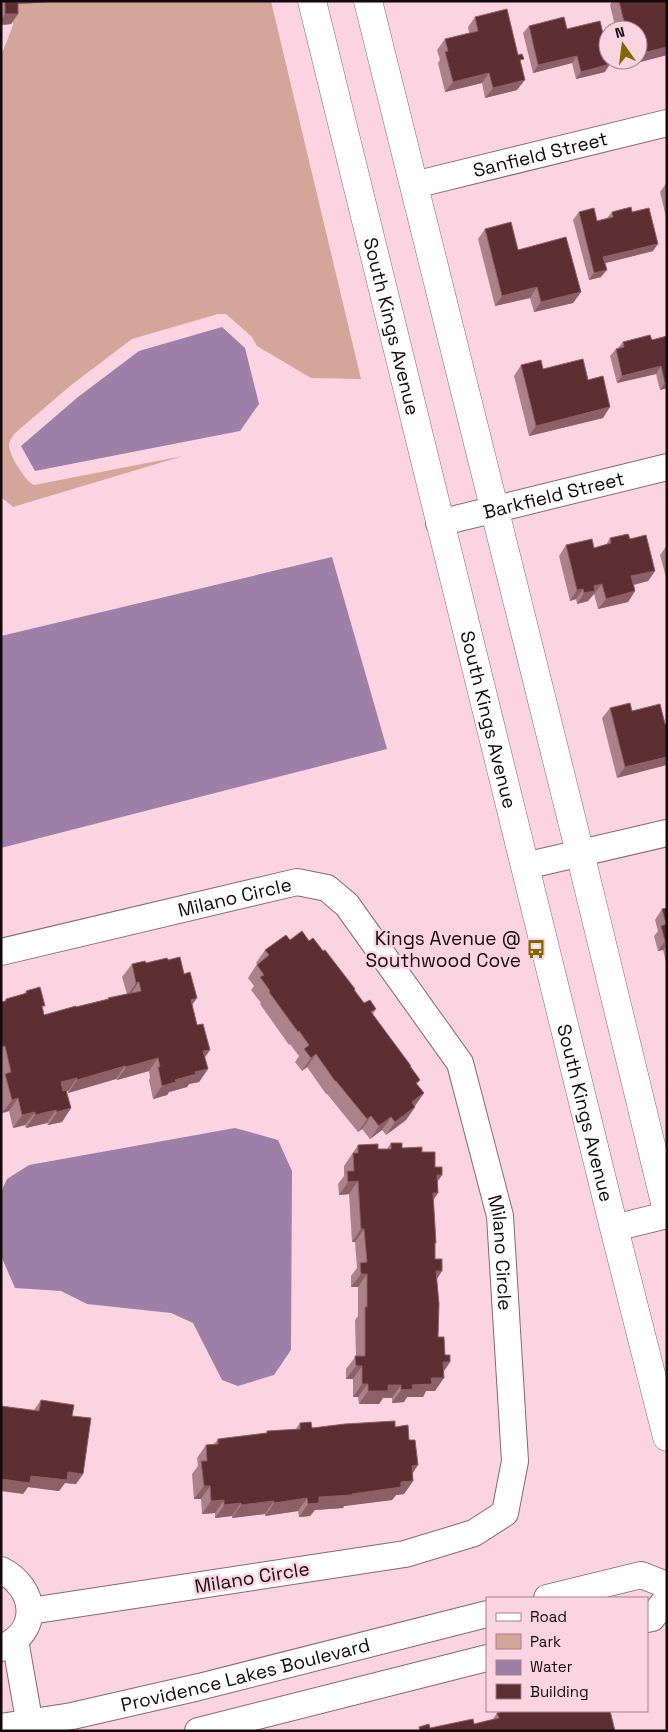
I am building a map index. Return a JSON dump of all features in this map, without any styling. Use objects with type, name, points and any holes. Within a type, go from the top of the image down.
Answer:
[{"type":"main road","name":"South Kings Avenue","points":[[312,1],[667,1437]]},
{"type":"main road","points":[[368,1],[580,853],[667,1213]]},
{"type":"street","name":"Sanfield Street","points":[[414,185],[667,123]]},
{"type":"street","name":"Barkfield Street","points":[[440,523],[667,467]]},
{"type":"street","points":[[525,866],[667,833]]},
{"type":"street","name":"Milano Circle","points":[[1,952],[297,882],[327,888],[347,905],[460,1063],[500,1216],[515,1461],[505,1513],[474,1533],[405,1554],[30,1611]]},
{"type":"street","points":[[614,1228],[667,1213]]},
{"type":"street","points":[[1,1570],[12,1575],[22,1585],[28,1597],[30,1611],[27,1624],[20,1636],[8,1644],[30,1727]]},
{"type":"street","points":[[551,1597],[641,1575],[667,1585]]},
{"type":"street","points":[[648,1619],[652,1618],[667,1598]]},
{"type":"street","name":"Providence Lakes Boulevard","points":[[1,1727],[30,1727],[200,1687],[486,1614]]},
{"type":"street","points":[[198,1731],[486,1658]]},
{"type":"green space","points":[[12,1],[271,1],[361,379],[311,378],[257,346],[252,337],[226,314],[218,314],[132,339],[70,386],[14,434],[9,444],[12,455],[22,473],[34,485],[183,456],[13,507],[1,497],[1,56],[13,25]]},
{"type":"water","points":[[222,327],[245,348],[259,404],[240,431],[35,471],[21,446],[78,397],[139,351]]},
{"type":"water","points":[[332,557],[387,749],[1,848],[1,636]]},
{"type":"water","points":[[235,1128],[278,1140],[292,1171],[291,1350],[274,1375],[238,1386],[222,1380],[193,1323],[171,1313],[87,1304],[61,1291],[15,1288],[1,1256],[1,1192],[7,1179],[29,1165]]},
{"type":"building","points":[[5,1],[18,1],[18,14],[5,14]]},
{"type":"building","points":[[619,1],[667,1],[667,47],[648,52],[648,20],[624,20]]},
{"type":"building","points":[[507,9],[518,55],[522,54],[524,59],[520,60],[525,80],[493,88],[489,73],[453,82],[445,52],[448,51],[445,39],[478,31],[475,17]]},
{"type":"building","points":[[564,17],[567,29],[598,21],[598,67],[581,72],[577,56],[538,65],[529,26]]},
{"type":"building","points":[[631,207],[632,212],[649,208],[658,244],[603,257],[607,270],[594,273],[579,212],[594,208],[597,221],[613,217],[612,212]]},
{"type":"building","points":[[511,222],[518,250],[566,237],[581,292],[541,302],[537,287],[502,296],[485,229]]},
{"type":"building","points":[[650,335],[652,340],[667,336],[667,382],[665,383],[661,366],[622,376],[616,349],[624,347],[623,342]]},
{"type":"building","points":[[583,359],[588,380],[603,376],[610,407],[536,426],[521,365],[541,360],[543,369]]},
{"type":"building","points":[[628,534],[630,539],[646,535],[655,571],[631,576],[635,591],[606,599],[602,584],[594,586],[595,591],[584,593],[583,589],[577,590],[566,545],[592,539],[594,548],[611,543],[610,538]]},
{"type":"building","points":[[630,703],[632,711],[660,704],[665,724],[667,724],[667,757],[625,767],[610,708]]},
{"type":"building","points":[[667,908],[667,940],[665,941],[661,926],[666,924],[662,909]]},
{"type":"building","points":[[302,931],[309,941],[313,938],[323,951],[325,950],[364,1003],[370,1000],[376,1009],[371,1012],[420,1080],[416,1083],[424,1093],[412,1102],[415,1107],[395,1122],[391,1117],[379,1126],[371,1116],[367,1119],[335,1081],[316,1054],[311,1058],[304,1049],[309,1045],[260,977],[264,975],[257,965],[269,955],[265,950],[286,935],[290,940]]},
{"type":"building","points":[[180,957],[184,974],[190,972],[197,998],[191,1000],[197,1025],[203,1024],[210,1050],[203,1051],[208,1069],[195,1072],[196,1074],[162,1086],[158,1058],[125,1066],[77,1080],[77,1078],[61,1082],[63,1091],[66,1090],[71,1108],[57,1112],[56,1110],[35,1115],[35,1112],[22,1115],[18,1098],[12,1100],[5,1074],[11,1072],[5,1046],[1,1047],[1,1002],[40,987],[45,1006],[42,1006],[44,1015],[141,991],[139,982],[136,983],[132,964]]},
{"type":"building","points":[[391,1143],[402,1143],[402,1148],[422,1147],[422,1152],[435,1152],[435,1167],[442,1167],[442,1175],[437,1175],[438,1193],[433,1193],[435,1259],[442,1259],[442,1271],[436,1271],[439,1304],[438,1337],[444,1337],[445,1355],[450,1355],[450,1362],[443,1362],[444,1378],[431,1378],[432,1384],[412,1385],[413,1389],[401,1390],[401,1385],[388,1385],[388,1391],[368,1391],[368,1384],[362,1384],[362,1366],[356,1366],[355,1356],[365,1356],[367,1274],[361,1274],[360,1263],[367,1262],[364,1229],[361,1229],[358,1181],[348,1182],[347,1171],[354,1171],[353,1153],[358,1153],[358,1145],[378,1144],[378,1149],[391,1149]]},
{"type":"building","points":[[41,1400],[74,1405],[72,1416],[91,1418],[83,1474],[68,1472],[67,1480],[31,1476],[30,1483],[1,1479],[1,1406],[39,1411]]},
{"type":"building","points":[[395,1421],[395,1427],[408,1425],[409,1440],[415,1440],[418,1465],[412,1466],[413,1481],[401,1482],[401,1487],[352,1495],[319,1497],[319,1503],[308,1504],[307,1498],[274,1503],[274,1501],[224,1505],[224,1500],[211,1501],[210,1486],[204,1486],[201,1461],[207,1461],[206,1445],[218,1444],[218,1439],[267,1433],[267,1431],[300,1429],[300,1423],[311,1422],[312,1428]]},
{"type":"building","points":[[610,1712],[615,1731],[420,1731],[419,1727],[429,1724],[430,1728],[473,1719],[474,1724],[499,1718],[497,1713]]},
{"type":"place","name":"Kings Avenue @ Southwood Cove","points":[[536,949]]}]
